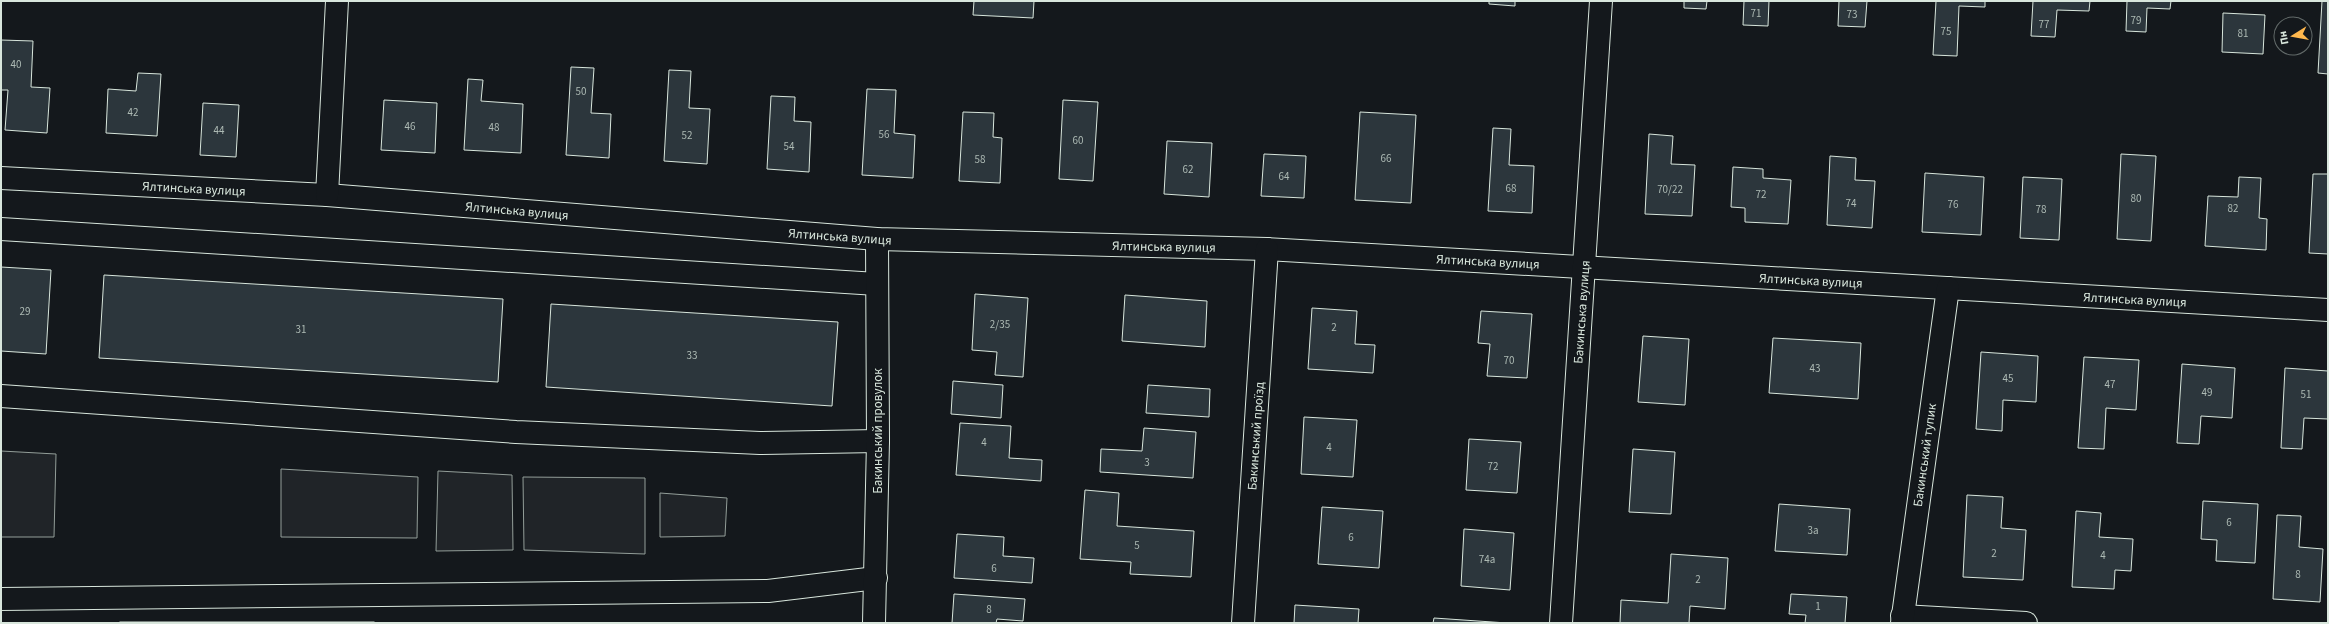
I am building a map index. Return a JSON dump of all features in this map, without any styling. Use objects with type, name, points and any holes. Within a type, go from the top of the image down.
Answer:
[{"type":"street","points":[[327,195],[337,1]]},
{"type":"street","name":"Бакинська вулиця","points":[[1561,623],[1601,1]]},
{"type":"street","name":"Ялтинська вулиця","points":[[1,178],[327,195],[877,239],[1267,249],[2328,310]]},
{"type":"street","points":[[1,229],[877,284]]},
{"type":"street","name":"Бакинський провулок","points":[[874,623],[878,441],[877,239]]},
{"type":"street","name":"Бакинський проїзд","points":[[1243,623],[1267,249]]},
{"type":"street","name":"Бакинський тупик","points":[[1902,619],[1948,288]]},
{"type":"street","points":[[1,396],[516,432],[760,443],[878,441]]},
{"type":"street","points":[[1,599],[768,591],[876,578]]},
{"type":"street","points":[[1902,619],[2026,623]]},
{"type":"shaded area","points":[[1,451],[56,454],[54,537],[1,537]]},
{"type":"shaded area","points":[[281,469],[418,477],[417,538],[281,537]]},
{"type":"shaded area","points":[[438,471],[512,475],[513,550],[436,551]]},
{"type":"shaded area","points":[[523,477],[645,478],[645,554],[524,550]]},
{"type":"shaded area","points":[[660,493],[727,498],[725,536],[660,537]]},
{"type":"building","points":[[974,1],[1034,1],[1033,18],[973,15]]},
{"type":"building","points":[[1489,1],[1515,1],[1515,6],[1489,4]]},
{"type":"building","points":[[1684,1],[1707,1],[1706,9],[1684,8]]},
{"type":"building","points":[[1744,1],[1769,1],[1768,26],[1743,25]]},
{"type":"building","points":[[1839,1],[1867,1],[1865,27],[1838,26]]},
{"type":"building","points":[[1936,1],[1985,1],[1985,7],[1959,6],[1957,56],[1933,55]]},
{"type":"building","points":[[2033,1],[2090,1],[2089,11],[2057,10],[2055,37],[2031,36]]},
{"type":"building","points":[[2127,1],[2171,1],[2170,9],[2147,8],[2146,32],[2126,31]]},
{"type":"building","points":[[2322,1],[2328,1],[2328,74],[2318,73]]},
{"type":"building","points":[[2223,13],[2265,15],[2263,54],[2222,52]]},
{"type":"building","points":[[1,40],[33,41],[31,87],[50,88],[47,133],[5,130],[8,90],[1,90]]},
{"type":"building","points":[[571,67],[594,68],[591,113],[611,114],[609,158],[566,155]]},
{"type":"building","points":[[669,70],[691,71],[689,108],[710,109],[707,164],[664,161]]},
{"type":"building","points":[[138,73],[161,74],[157,136],[106,133],[108,89],[136,91]]},
{"type":"building","points":[[468,79],[483,80],[481,101],[523,104],[521,153],[464,150]]},
{"type":"building","points":[[867,89],[896,90],[894,133],[915,135],[913,178],[862,175]]},
{"type":"building","points":[[771,96],[795,97],[794,121],[811,122],[809,172],[767,169]]},
{"type":"building","points":[[384,100],[437,103],[435,153],[381,150]]},
{"type":"building","points":[[1063,100],[1098,102],[1093,181],[1059,179]]},
{"type":"building","points":[[203,103],[239,105],[236,157],[200,155]]},
{"type":"building","points":[[963,112],[994,113],[993,137],[1002,138],[1000,183],[959,181]]},
{"type":"building","points":[[1360,112],[1416,115],[1411,203],[1355,200]]},
{"type":"building","points":[[1493,128],[1511,129],[1509,165],[1534,166],[1532,213],[1488,211]]},
{"type":"building","points":[[1649,134],[1673,136],[1671,164],[1695,165],[1692,216],[1645,214]]},
{"type":"building","points":[[1167,141],[1212,143],[1209,197],[1164,194]]},
{"type":"building","points":[[1264,154],[1306,156],[1304,198],[1261,196]]},
{"type":"building","points":[[2121,154],[2156,156],[2151,241],[2117,239]]},
{"type":"building","points":[[1830,156],[1856,158],[1855,180],[1875,181],[1872,228],[1827,225]]},
{"type":"building","points":[[1733,167],[1763,169],[1763,178],[1791,180],[1788,224],[1745,222],[1745,208],[1731,207]]},
{"type":"building","points":[[1925,173],[1984,177],[1981,235],[1922,232]]},
{"type":"building","points":[[2313,174],[2328,174],[2328,254],[2309,253]]},
{"type":"building","points":[[2023,177],[2062,179],[2059,240],[2020,238]]},
{"type":"building","points":[[2239,177],[2261,178],[2259,218],[2267,219],[2266,250],[2205,246],[2208,196],[2238,197]]},
{"type":"building","points":[[1,267],[51,270],[46,354],[1,351]]},
{"type":"building","points":[[104,275],[503,299],[498,382],[99,358]]},
{"type":"building","points":[[975,294],[1028,298],[1023,377],[995,375],[997,352],[972,350]]},
{"type":"building","points":[[1125,295],[1207,301],[1205,347],[1122,341]]},
{"type":"building","points":[[551,304],[838,322],[832,406],[546,387]]},
{"type":"building","points":[[1312,308],[1357,311],[1355,344],[1375,345],[1373,373],[1308,369]]},
{"type":"building","points":[[1481,311],[1532,314],[1527,378],[1487,376],[1490,344],[1478,343]]},
{"type":"building","points":[[1643,336],[1689,339],[1685,405],[1638,402]]},
{"type":"building","points":[[1773,338],[1861,343],[1858,399],[1769,393]]},
{"type":"building","points":[[1981,352],[2038,356],[2036,402],[2003,400],[2002,431],[1976,429]]},
{"type":"building","points":[[2084,357],[2139,360],[2136,410],[2106,408],[2104,449],[2078,448]]},
{"type":"building","points":[[2182,364],[2235,368],[2232,418],[2201,416],[2199,444],[2177,443]]},
{"type":"building","points":[[2285,368],[2328,371],[2328,419],[2304,418],[2302,449],[2281,448]]},
{"type":"building","points":[[953,381],[1003,385],[1001,418],[951,414]]},
{"type":"building","points":[[1148,385],[1210,389],[1209,417],[1146,413]]},
{"type":"building","points":[[1304,417],[1357,420],[1353,477],[1301,474]]},
{"type":"building","points":[[960,423],[1011,426],[1009,458],[1042,460],[1041,481],[956,475]]},
{"type":"building","points":[[1144,428],[1196,432],[1193,478],[1100,472],[1101,449],[1142,451]]},
{"type":"building","points":[[1469,439],[1521,442],[1517,493],[1466,490]]},
{"type":"building","points":[[1633,449],[1675,452],[1671,514],[1629,512]]},
{"type":"building","points":[[1085,490],[1119,493],[1117,526],[1194,531],[1191,577],[1130,574],[1131,562],[1080,559]]},
{"type":"building","points":[[1967,495],[2003,497],[2001,528],[2026,530],[2023,580],[1963,577]]},
{"type":"building","points":[[2203,501],[2258,504],[2255,563],[2216,561],[2217,540],[2201,539]]},
{"type":"building","points":[[1779,504],[1850,509],[1847,555],[1775,551]]},
{"type":"building","points":[[1322,507],[1383,511],[1379,568],[1318,564]]},
{"type":"building","points":[[2076,511],[2101,513],[2099,537],[2133,539],[2131,571],[2115,570],[2114,589],[2072,587]]},
{"type":"building","points":[[2277,515],[2301,516],[2299,547],[2323,549],[2320,602],[2273,599]]},
{"type":"building","points":[[1464,529],[1514,533],[1510,590],[1461,586]]},
{"type":"building","points":[[957,534],[1004,537],[1003,556],[1034,558],[1032,583],[954,578]]},
{"type":"building","points":[[1671,554],[1728,558],[1725,609],[1690,606],[1689,623],[1620,623],[1621,600],[1668,603]]},
{"type":"building","points":[[954,594],[1025,599],[1023,621],[997,619],[996,623],[952,623]]},
{"type":"building","points":[[1791,594],[1847,597],[1845,623],[1805,623],[1806,615],[1789,614]]},
{"type":"building","points":[[1295,605],[1359,609],[1358,623],[1294,623]]},
{"type":"building","points":[[1434,618],[1507,623],[1433,623]]},
{"type":"building","points":[[374,622],[374,623],[120,623]]}]
